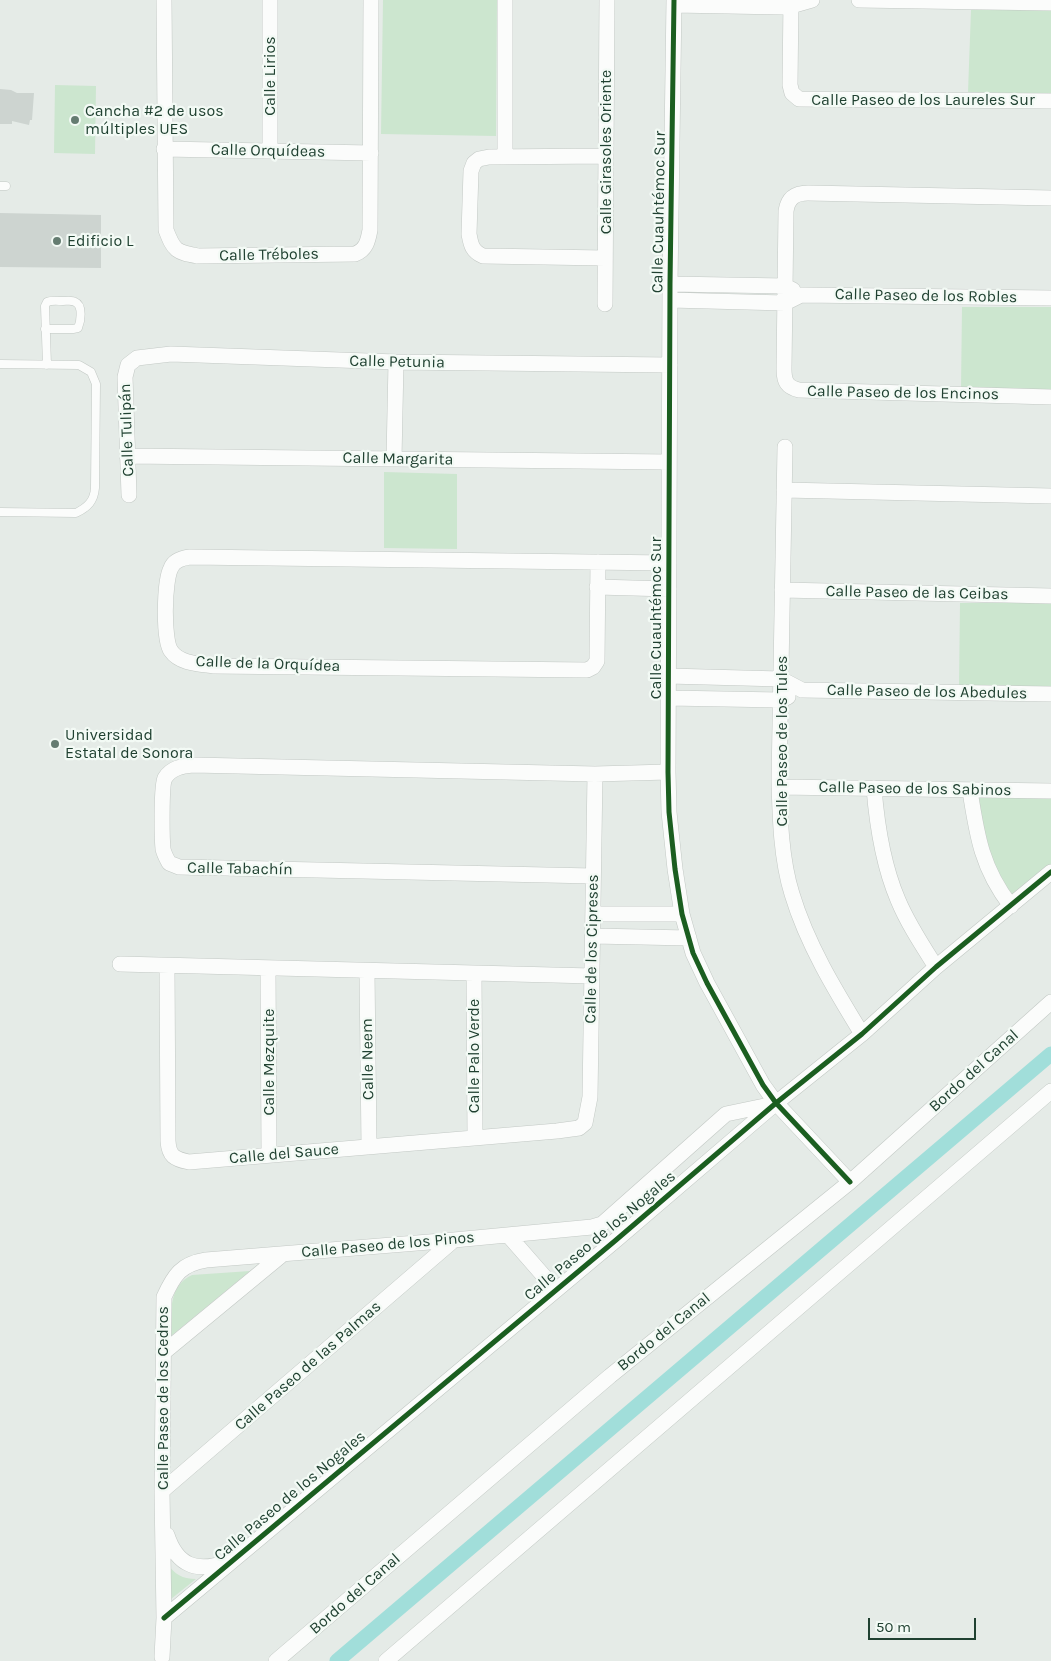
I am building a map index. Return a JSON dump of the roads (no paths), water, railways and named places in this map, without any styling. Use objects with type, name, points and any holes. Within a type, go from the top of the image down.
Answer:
[{"type":"street","name":"Calle Tréboles","points":[[164,0],[166,230],[171,244],[176,251],[198,256],[355,254],[362,252],[370,230],[371,0]]},
{"type":"street","name":"Calle Lirios","points":[[270,0],[270,151]]},
{"type":"street","points":[[504,0],[505,156]]},
{"type":"street","name":"Calle Girasoles Oriente","points":[[605,304],[607,0]]},
{"type":"street","points":[[674,3],[791,3],[812,0]]},
{"type":"street","points":[[859,0],[1051,3]]},
{"type":"street","name":"Calle Cuauhtémoc Sur","points":[[674,3],[670,284],[668,772],[669,812],[682,914],[693,953],[707,984],[763,1085],[776,1103],[850,1182]]},
{"type":"street","name":"Calle Paseo de los Laureles Sur","points":[[791,3],[790,85],[795,97],[807,100],[1051,101]]},
{"type":"street","name":"Calle Orquídeas","points":[[164,149],[371,153]]},
{"type":"street","points":[[605,258],[489,256],[475,252],[470,244],[469,234],[471,171],[479,159],[505,156],[606,156]]},
{"type":"street","name":"Calle Paseo de los Encinos","points":[[1051,198],[797,194],[789,200],[786,211],[784,378],[786,384],[791,388],[799,390],[1051,398]]},
{"type":"street","name":"Calle Paseo de los Robles","points":[[670,284],[785,286],[801,295]]},
{"type":"street","name":"Calle Paseo de los Robles","points":[[670,300],[785,303],[801,295],[1051,298]]},
{"type":"street","name":"Calle Petunia","points":[[128,364],[136,358],[171,354],[396,362],[670,365]]},
{"type":"street","points":[[394,459],[396,362]]},
{"type":"street","name":"Calle Tulipán","points":[[128,364],[125,377],[125,391],[129,495]]},
{"type":"street","name":"Calle Paseo de los Tules","points":[[785,447],[779,787],[784,853],[792,894],[805,928],[822,964],[862,1034]]},
{"type":"street","name":"Calle Margarita","points":[[127,456],[669,462]]},
{"type":"street","points":[[784,490],[1051,496]]},
{"type":"street","name":"Calle de la Orquídea","points":[[598,562],[596,661],[593,668],[587,670],[214,666],[182,660],[172,652],[167,642],[165,624],[168,576],[171,567],[176,561],[183,558],[598,562],[669,563]]},
{"type":"street","points":[[597,587],[669,589]]},
{"type":"street","name":"Calle Paseo de las Ceibas","points":[[782,590],[1051,596]]},
{"type":"street","name":"Calle Paseo de los Abedules","points":[[668,676],[781,679],[802,690]]},
{"type":"street","name":"Calle Paseo de los Abedules","points":[[668,698],[780,700],[802,690],[1051,694]]},
{"type":"street","name":"Calle Tabachín","points":[[593,876],[179,867],[169,863],[163,852],[162,838],[164,779],[180,767],[192,764],[595,774]]},
{"type":"street","points":[[595,774],[668,772]]},
{"type":"street","name":"Calle de los Cipreses","points":[[586,1123],[590,1098],[595,774]]},
{"type":"street","name":"Calle Paseo de los Sabinos","points":[[779,787],[1051,792]]},
{"type":"street","points":[[874,788],[882,844],[891,880],[907,919],[936,967]]},
{"type":"street","points":[[970,791],[979,844],[984,860],[1001,894],[1010,906]]},
{"type":"street","name":"Calle Paseo de los Nogales","points":[[164,1618],[616,1240],[776,1103],[862,1034],[936,967],[1051,872]]},
{"type":"street","points":[[593,914],[682,914]]},
{"type":"street","points":[[593,936],[689,938]]},
{"type":"street","points":[[120,964],[592,976]]},
{"type":"street","name":"Calle del Sauce","points":[[167,966],[169,1151],[173,1157],[188,1162],[269,1156],[557,1132],[580,1128],[586,1123]]},
{"type":"street","name":"Calle Mezquite","points":[[268,968],[269,1156]]},
{"type":"street","name":"Calle Neem","points":[[367,971],[368,1147]]},
{"type":"street","name":"Calle Palo Verde","points":[[474,974],[475,1138]]},
{"type":"street","name":"Bordo del Canal","points":[[276,1661],[610,1376],[850,1182],[1051,1002]]},
{"type":"street","points":[[386,1661],[1051,1091]]},
{"type":"street","name":"Calle Paseo de los Nogales","points":[[602,1224],[726,1114],[776,1103]]},
{"type":"street","points":[[602,1224],[616,1240]]},
{"type":"street","name":"Calle Paseo de los Pinos","points":[[177,1273],[186,1266],[200,1261],[574,1229],[602,1224]]},
{"type":"street","points":[[508,1235],[556,1290]]},
{"type":"street","name":"Calle Paseo de las Palmas","points":[[162,1491],[454,1240]]},
{"type":"street","points":[[163,1353],[283,1254]]},
{"type":"street","name":"Calle Paseo de los Cedros","points":[[162,1657],[164,1618],[162,1491],[164,1297],[177,1273]]},
{"type":"street","name":"Calle Paseo de los Cedros","points":[[164,1527],[172,1550],[185,1562],[200,1567],[210,1567],[234,1559]]},
{"type":"lane","points":[[45,329],[78,328],[80,323],[78,303],[74,301],[47,302],[45,306],[45,329],[47,365]]},
{"type":"lane","points":[[0,364],[79,365],[91,372],[96,384],[95,495],[91,502],[84,509],[76,513],[0,512]]},
{"type":"waterway","points":[[337,1661],[1051,1054]]},
{"type":"place","name":"Cancha #2 de usos múltiples UES","points":[[75,120]]},
{"type":"place","name":"Edificio L","points":[[57,241]]},
{"type":"place","name":"Universidad Estatal de Sonora","points":[[55,744]]}]
